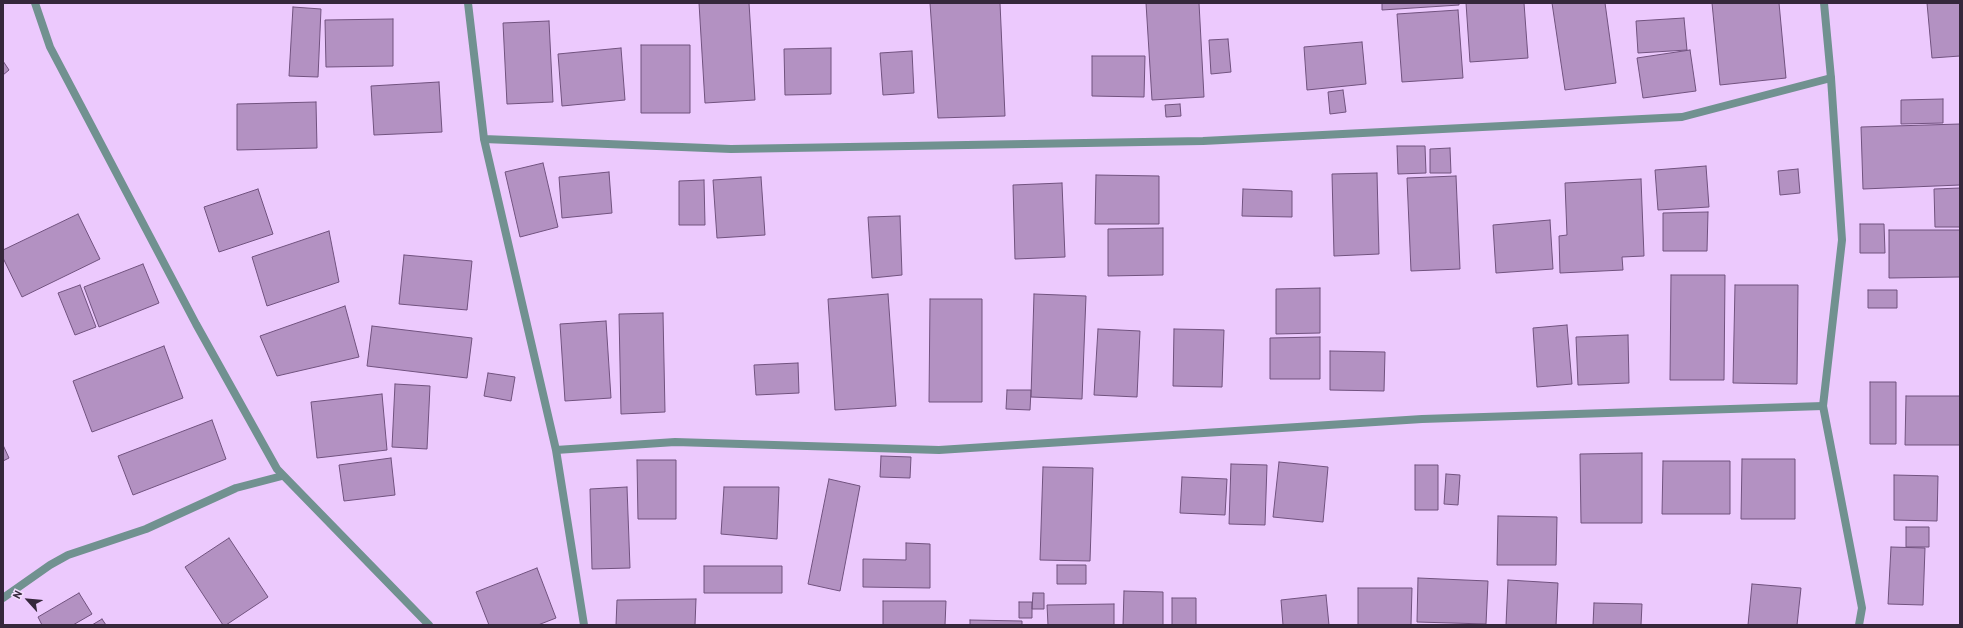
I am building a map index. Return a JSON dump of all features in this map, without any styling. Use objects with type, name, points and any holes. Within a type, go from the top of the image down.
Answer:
[{"type":"street","points":[[35,3],[53,54],[196,324],[282,476],[429,625]]},
{"type":"street","points":[[468,3],[484,138],[556,450],[584,625]]},
{"type":"street","points":[[1824,3],[1831,78],[1842,240],[1823,406],[1862,608],[1859,625]]},
{"type":"street","points":[[484,138],[731,149],[1203,141],[1682,117],[1831,78]]},
{"type":"street","points":[[556,450],[675,442],[939,450],[1422,419],[1823,406]]},
{"type":"street","points":[[3,598],[50,565],[68,555],[146,529],[236,488],[282,476]]},
{"type":"building","points":[[699,3],[749,3],[755,100],[705,103]]},
{"type":"building","points":[[930,3],[1000,3],[1005,116],[938,118]]},
{"type":"building","points":[[1146,3],[1199,3],[1204,97],[1152,100]]},
{"type":"building","points":[[1382,3],[1459,3],[1459,5],[1382,10]]},
{"type":"building","points":[[1466,3],[1524,3],[1528,58],[1470,62]]},
{"type":"building","points":[[1552,3],[1605,3],[1616,83],[1565,90]]},
{"type":"building","points":[[1712,3],[1779,3],[1786,78],[1720,85]]},
{"type":"building","points":[[1927,3],[1960,3],[1960,56],[1932,58]]},
{"type":"building","points":[[293,7],[321,9],[318,77],[289,76]]},
{"type":"building","points":[[1458,10],[1463,78],[1402,82],[1397,14]]},
{"type":"building","points":[[1684,18],[1687,50],[1638,53],[1636,21]]},
{"type":"building","points":[[393,19],[393,66],[326,67],[325,20]]},
{"type":"building","points":[[549,21],[553,102],[507,104],[503,23]]},
{"type":"building","points":[[1228,39],[1231,72],[1211,74],[1209,40]]},
{"type":"building","points":[[1362,42],[1366,84],[1307,90],[1304,47]]},
{"type":"building","points":[[641,45],[690,45],[690,113],[641,113]]},
{"type":"building","points":[[621,48],[625,100],[562,106],[558,54]]},
{"type":"building","points":[[831,48],[831,94],[785,95],[784,49]]},
{"type":"building","points":[[1690,50],[1696,91],[1643,98],[1637,58]]},
{"type":"building","points":[[912,51],[914,93],[883,95],[880,53]]},
{"type":"building","points":[[1092,56],[1145,56],[1144,97],[1092,96]]},
{"type":"building","points":[[3,61],[9,70],[3,75]]},
{"type":"building","points":[[439,82],[442,132],[374,135],[371,86]]},
{"type":"building","points":[[1343,90],[1346,112],[1330,114],[1328,92]]},
{"type":"building","points":[[1943,99],[1943,123],[1901,124],[1901,100]]},
{"type":"building","points":[[316,102],[317,148],[237,150],[237,104]]},
{"type":"building","points":[[1180,104],[1181,116],[1166,117],[1165,105]]},
{"type":"building","points":[[1960,124],[1960,185],[1863,189],[1861,127]]},
{"type":"building","points":[[1397,146],[1425,146],[1426,173],[1398,174]]},
{"type":"building","points":[[1450,148],[1451,173],[1430,173],[1430,149]]},
{"type":"building","points":[[543,163],[558,227],[520,237],[505,172]]},
{"type":"building","points":[[1706,166],[1709,207],[1658,210],[1655,170]]},
{"type":"building","points":[[1798,169],[1800,193],[1780,195],[1778,171]]},
{"type":"building","points":[[609,172],[612,213],[562,218],[559,177]]},
{"type":"building","points":[[1377,173],[1379,254],[1334,256],[1332,174]]},
{"type":"building","points":[[1096,175],[1159,176],[1159,224],[1095,224]]},
{"type":"building","points":[[1456,176],[1460,269],[1411,271],[1407,178]]},
{"type":"building","points":[[761,177],[765,235],[717,238],[713,180]]},
{"type":"building","points":[[1641,179],[1644,256],[1622,257],[1623,270],[1560,273],[1559,236],[1567,235],[1565,183]]},
{"type":"building","points":[[704,180],[705,225],[679,225],[679,181]]},
{"type":"building","points":[[1062,183],[1065,257],[1015,259],[1013,185]]},
{"type":"building","points":[[1960,188],[1960,227],[1935,227],[1934,189]]},
{"type":"building","points":[[258,189],[273,234],[219,252],[204,207]]},
{"type":"building","points":[[1243,189],[1292,191],[1292,217],[1242,216]]},
{"type":"building","points":[[1708,212],[1707,251],[1663,251],[1663,213]]},
{"type":"building","points":[[78,214],[100,259],[22,297],[3,258],[3,250]]},
{"type":"building","points":[[900,216],[902,275],[872,278],[868,217]]},
{"type":"building","points":[[1550,220],[1553,269],[1496,273],[1493,225]]},
{"type":"building","points":[[1860,224],[1884,224],[1885,253],[1860,253]]},
{"type":"building","points":[[1163,228],[1163,275],[1108,276],[1108,229]]},
{"type":"building","points":[[1889,230],[1960,230],[1960,277],[1889,278]]},
{"type":"building","points":[[329,231],[339,282],[267,306],[252,257]]},
{"type":"building","points":[[404,255],[472,261],[467,310],[399,304]]},
{"type":"building","points":[[143,264],[159,303],[99,327],[84,287]]},
{"type":"building","points":[[1671,275],[1725,275],[1724,380],[1670,380]]},
{"type":"building","points":[[80,285],[96,327],[75,335],[58,293]]},
{"type":"building","points":[[1735,285],[1798,285],[1797,384],[1733,383]]},
{"type":"building","points":[[1320,288],[1320,333],[1276,334],[1276,289]]},
{"type":"building","points":[[1868,290],[1897,290],[1897,308],[1868,308]]},
{"type":"building","points":[[888,294],[896,406],[835,410],[828,299]]},
{"type":"building","points":[[1034,294],[1086,296],[1082,399],[1031,397]]},
{"type":"building","points":[[930,299],[982,299],[982,402],[929,402]]},
{"type":"building","points":[[345,306],[359,357],[277,376],[260,336]]},
{"type":"building","points":[[663,313],[665,412],[621,414],[619,314]]},
{"type":"building","points":[[606,321],[611,398],[565,401],[560,324]]},
{"type":"building","points":[[1567,325],[1572,384],[1537,387],[1533,328]]},
{"type":"building","points":[[372,326],[472,338],[467,378],[367,366]]},
{"type":"building","points":[[1098,329],[1140,331],[1137,397],[1094,395]]},
{"type":"building","points":[[1174,329],[1224,330],[1222,387],[1173,386]]},
{"type":"building","points":[[1628,335],[1629,383],[1578,385],[1576,337]]},
{"type":"building","points":[[1320,337],[1320,379],[1270,379],[1270,338]]},
{"type":"building","points":[[164,346],[183,398],[92,432],[73,381]]},
{"type":"building","points":[[1330,351],[1385,352],[1384,391],[1330,390]]},
{"type":"building","points":[[798,363],[799,393],[756,395],[754,365]]},
{"type":"building","points":[[488,373],[515,377],[511,401],[484,396]]},
{"type":"building","points":[[1870,382],[1896,382],[1896,444],[1870,444]]},
{"type":"building","points":[[395,384],[430,386],[427,449],[392,447]]},
{"type":"building","points":[[1007,390],[1031,390],[1030,410],[1006,409]]},
{"type":"building","points":[[382,394],[387,450],[317,458],[311,402]]},
{"type":"building","points":[[1906,396],[1960,396],[1960,445],[1905,445]]},
{"type":"building","points":[[212,420],[226,459],[133,495],[118,456]]},
{"type":"building","points":[[3,445],[9,458],[3,461]]},
{"type":"building","points":[[1642,453],[1642,523],[1581,523],[1580,454]]},
{"type":"building","points":[[881,456],[911,457],[910,478],[880,477]]},
{"type":"building","points":[[391,458],[395,495],[344,501],[339,465]]},
{"type":"building","points":[[1742,459],[1795,459],[1795,519],[1741,519]]},
{"type":"building","points":[[637,460],[676,460],[676,519],[638,519]]},
{"type":"building","points":[[1663,461],[1730,461],[1730,514],[1662,514]]},
{"type":"building","points":[[1279,462],[1328,467],[1323,522],[1273,517]]},
{"type":"building","points":[[1231,464],[1267,465],[1265,525],[1229,524]]},
{"type":"building","points":[[1415,465],[1438,465],[1438,510],[1415,510]]},
{"type":"building","points":[[1043,467],[1093,468],[1090,561],[1040,560]]},
{"type":"building","points":[[1446,474],[1460,475],[1458,505],[1444,504]]},
{"type":"building","points":[[1894,475],[1938,476],[1937,521],[1894,520]]},
{"type":"building","points":[[1182,477],[1227,479],[1225,515],[1180,513]]},
{"type":"building","points":[[829,479],[860,486],[840,591],[808,584]]},
{"type":"building","points":[[627,487],[630,568],[592,569],[590,489]]},
{"type":"building","points":[[724,487],[779,487],[777,539],[721,534]]},
{"type":"building","points":[[1498,516],[1557,517],[1556,565],[1497,565]]},
{"type":"building","points":[[1906,527],[1929,527],[1929,547],[1906,547]]},
{"type":"building","points":[[229,538],[268,597],[226,625],[223,625],[185,567]]},
{"type":"building","points":[[906,543],[930,544],[930,588],[863,587],[863,559],[906,560]]},
{"type":"building","points":[[1891,547],[1925,548],[1923,605],[1888,604]]},
{"type":"building","points":[[1057,565],[1086,565],[1086,584],[1057,584]]},
{"type":"building","points":[[704,566],[782,566],[782,593],[704,593]]},
{"type":"building","points":[[537,568],[556,618],[538,625],[489,625],[476,592]]},
{"type":"building","points":[[1418,578],[1488,581],[1486,624],[1417,622]]},
{"type":"building","points":[[1508,580],[1558,583],[1556,625],[1506,625]]},
{"type":"building","points":[[1752,584],[1801,588],[1797,625],[1748,625]]},
{"type":"building","points":[[1358,588],[1412,588],[1411,625],[1358,625]]},
{"type":"building","points":[[1124,591],[1163,592],[1163,625],[1123,625]]},
{"type":"building","points":[[79,593],[92,614],[73,625],[42,625],[38,617]]},
{"type":"building","points":[[1033,593],[1044,593],[1044,609],[1032,609]]},
{"type":"building","points":[[1326,595],[1329,625],[1283,625],[1281,600]]},
{"type":"building","points":[[1172,598],[1196,598],[1196,625],[1172,625]]},
{"type":"building","points":[[696,599],[695,625],[616,625],[617,600]]},
{"type":"building","points":[[883,601],[946,601],[945,625],[883,625]]},
{"type":"building","points":[[1019,602],[1032,602],[1032,618],[1019,618]]},
{"type":"building","points":[[1594,603],[1642,604],[1641,625],[1593,625]]},
{"type":"building","points":[[1114,604],[1114,625],[1048,625],[1047,605]]},
{"type":"building","points":[[102,619],[106,625],[92,625]]},
{"type":"building","points":[[970,620],[1022,621],[1022,625],[970,625]]}]
